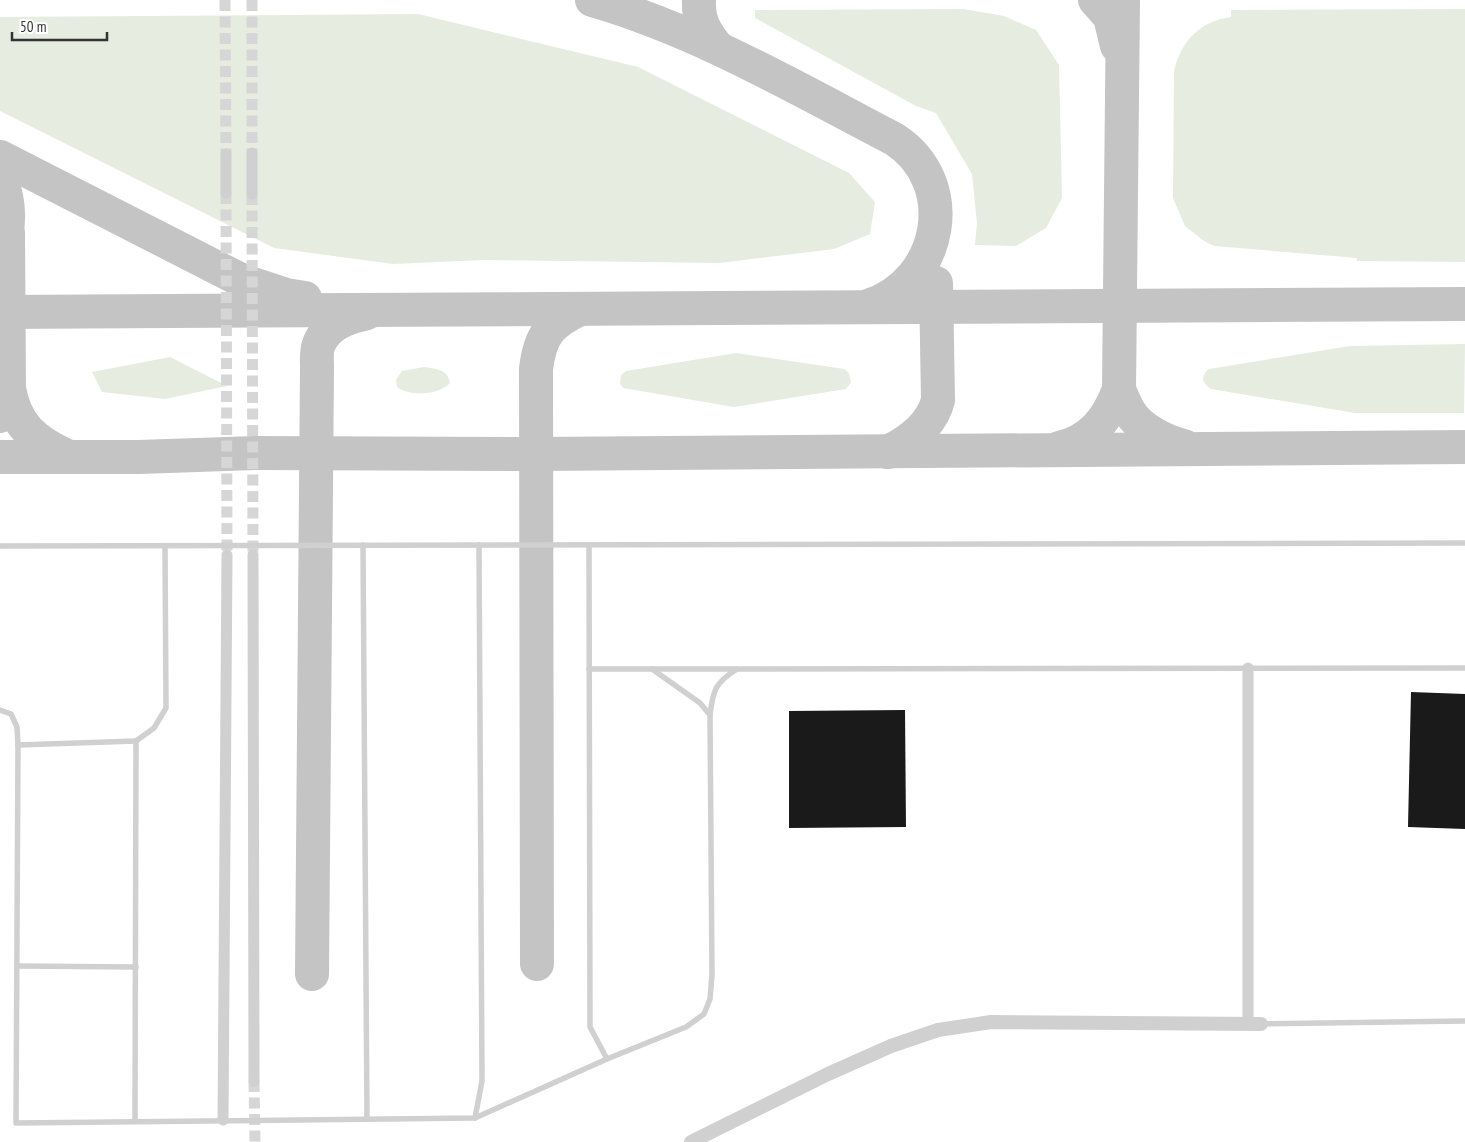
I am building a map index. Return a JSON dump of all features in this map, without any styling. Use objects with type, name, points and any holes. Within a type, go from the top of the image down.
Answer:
[{"type":"street","points":[[226,154],[226,193]]},
{"type":"street","points":[[252,154],[252,194]]},
{"type":"street","points":[[223,1120],[227,555]]},
{"type":"street","points":[[253,555],[254,1081]]},
{"type":"street","points":[[691,1142],[828,1074],[891,1046],[938,1030],[991,1022],[1254,1024],[1248,668]]},
{"type":"lane","points":[[0,546],[1465,542]]},
{"type":"lane","points":[[589,544],[590,1027],[607,1059]]},
{"type":"lane","points":[[363,545],[367,1119]]},
{"type":"lane","points":[[475,1118],[482,1081],[479,545]]},
{"type":"lane","points":[[18,745],[136,741],[154,728],[166,708],[165,546]]},
{"type":"lane","points":[[0,710],[11,714],[17,727],[18,745],[16,1123],[475,1118],[607,1059],[686,1027],[704,1014],[710,999],[712,975],[710,715],[713,691],[723,677],[738,668]]},
{"type":"lane","points":[[589,669],[1465,668]]},
{"type":"lane","points":[[652,669],[700,703],[710,715]]},
{"type":"lane","points":[[135,1122],[136,741]]},
{"type":"lane","points":[[17,966],[136,967]]},
{"type":"lane","points":[[1254,1024],[1465,1021]]},
{"type":"shaded area","points":[[963,9],[1004,16],[1036,30],[1059,65],[1062,198],[1046,228],[1016,246],[975,245],[977,223],[972,174],[936,113],[916,106],[755,18],[755,10]]},
{"type":"shaded area","points":[[1465,9],[1465,262],[1357,261],[1357,258],[1214,246],[1204,241],[1185,226],[1173,198],[1174,71],[1177,60],[1187,42],[1201,28],[1220,19],[1231,17],[1231,10]]},
{"type":"shaded area","points":[[418,14],[638,67],[849,173],[875,202],[870,234],[834,249],[720,263],[483,260],[393,264],[274,248],[0,111],[0,17]]},
{"type":"shaded area","points":[[1465,344],[1464,413],[1355,413],[1211,389],[1203,379],[1204,374],[1209,369],[1350,346]]},
{"type":"shaded area","points":[[736,353],[844,369],[849,373],[851,382],[846,389],[734,407],[623,388],[620,384],[621,375],[626,371]]},
{"type":"shaded area","points":[[170,357],[227,386],[165,399],[102,392],[92,372]]},
{"type":"shaded area","points":[[424,367],[444,372],[449,378],[450,383],[439,390],[424,393],[409,392],[397,387],[396,380],[402,371]]},
{"type":"building","points":[[1411,692],[1465,694],[1465,829],[1408,827]]},
{"type":"building","points":[[905,710],[906,827],[789,828],[789,711]]},
{"type":"taxiway","points":[[592,0],[671,28],[746,62],[894,139],[915,158],[929,180],[935,204],[934,230],[927,254],[913,276],[893,294],[868,306]]},
{"type":"taxiway","points":[[699,0],[703,26],[717,47]]},
{"type":"taxiway","points":[[1095,0],[1110,17],[1117,46]]},
{"type":"taxiway","points":[[1119,389],[1123,0]]},
{"type":"taxiway","points":[[0,157],[241,280],[286,295],[305,298]]},
{"type":"taxiway","points":[[0,177],[8,205],[7,233],[2,253]]},
{"type":"taxiway","points":[[8,233],[9,388]]},
{"type":"taxiway","points":[[888,452],[904,443],[925,425],[931,417],[938,400],[936,283]]},
{"type":"taxiway","points":[[0,312],[1465,304]]},
{"type":"taxiway","points":[[537,964],[536,369],[540,347],[548,332],[554,325],[580,309]]},
{"type":"taxiway","points":[[312,974],[317,352],[323,337],[333,326],[346,319],[367,313]]},
{"type":"taxiway","points":[[0,416],[9,388],[21,422],[36,438],[67,456]]},
{"type":"taxiway","points":[[1059,448],[1080,440],[1097,427],[1104,419],[1119,389],[1129,411],[1139,424],[1161,438],[1184,446]]},
{"type":"taxiway","points":[[0,457],[139,457],[255,453],[536,454],[1465,447]]},
{"type":"tunnel","points":[[225,0],[226,154]]},
{"type":"tunnel","points":[[252,0],[252,153]]},
{"type":"tunnel","points":[[226,193],[227,555]]},
{"type":"tunnel","points":[[252,194],[253,555]]},
{"type":"tunnel","points":[[254,1081],[255,1142]]}]
